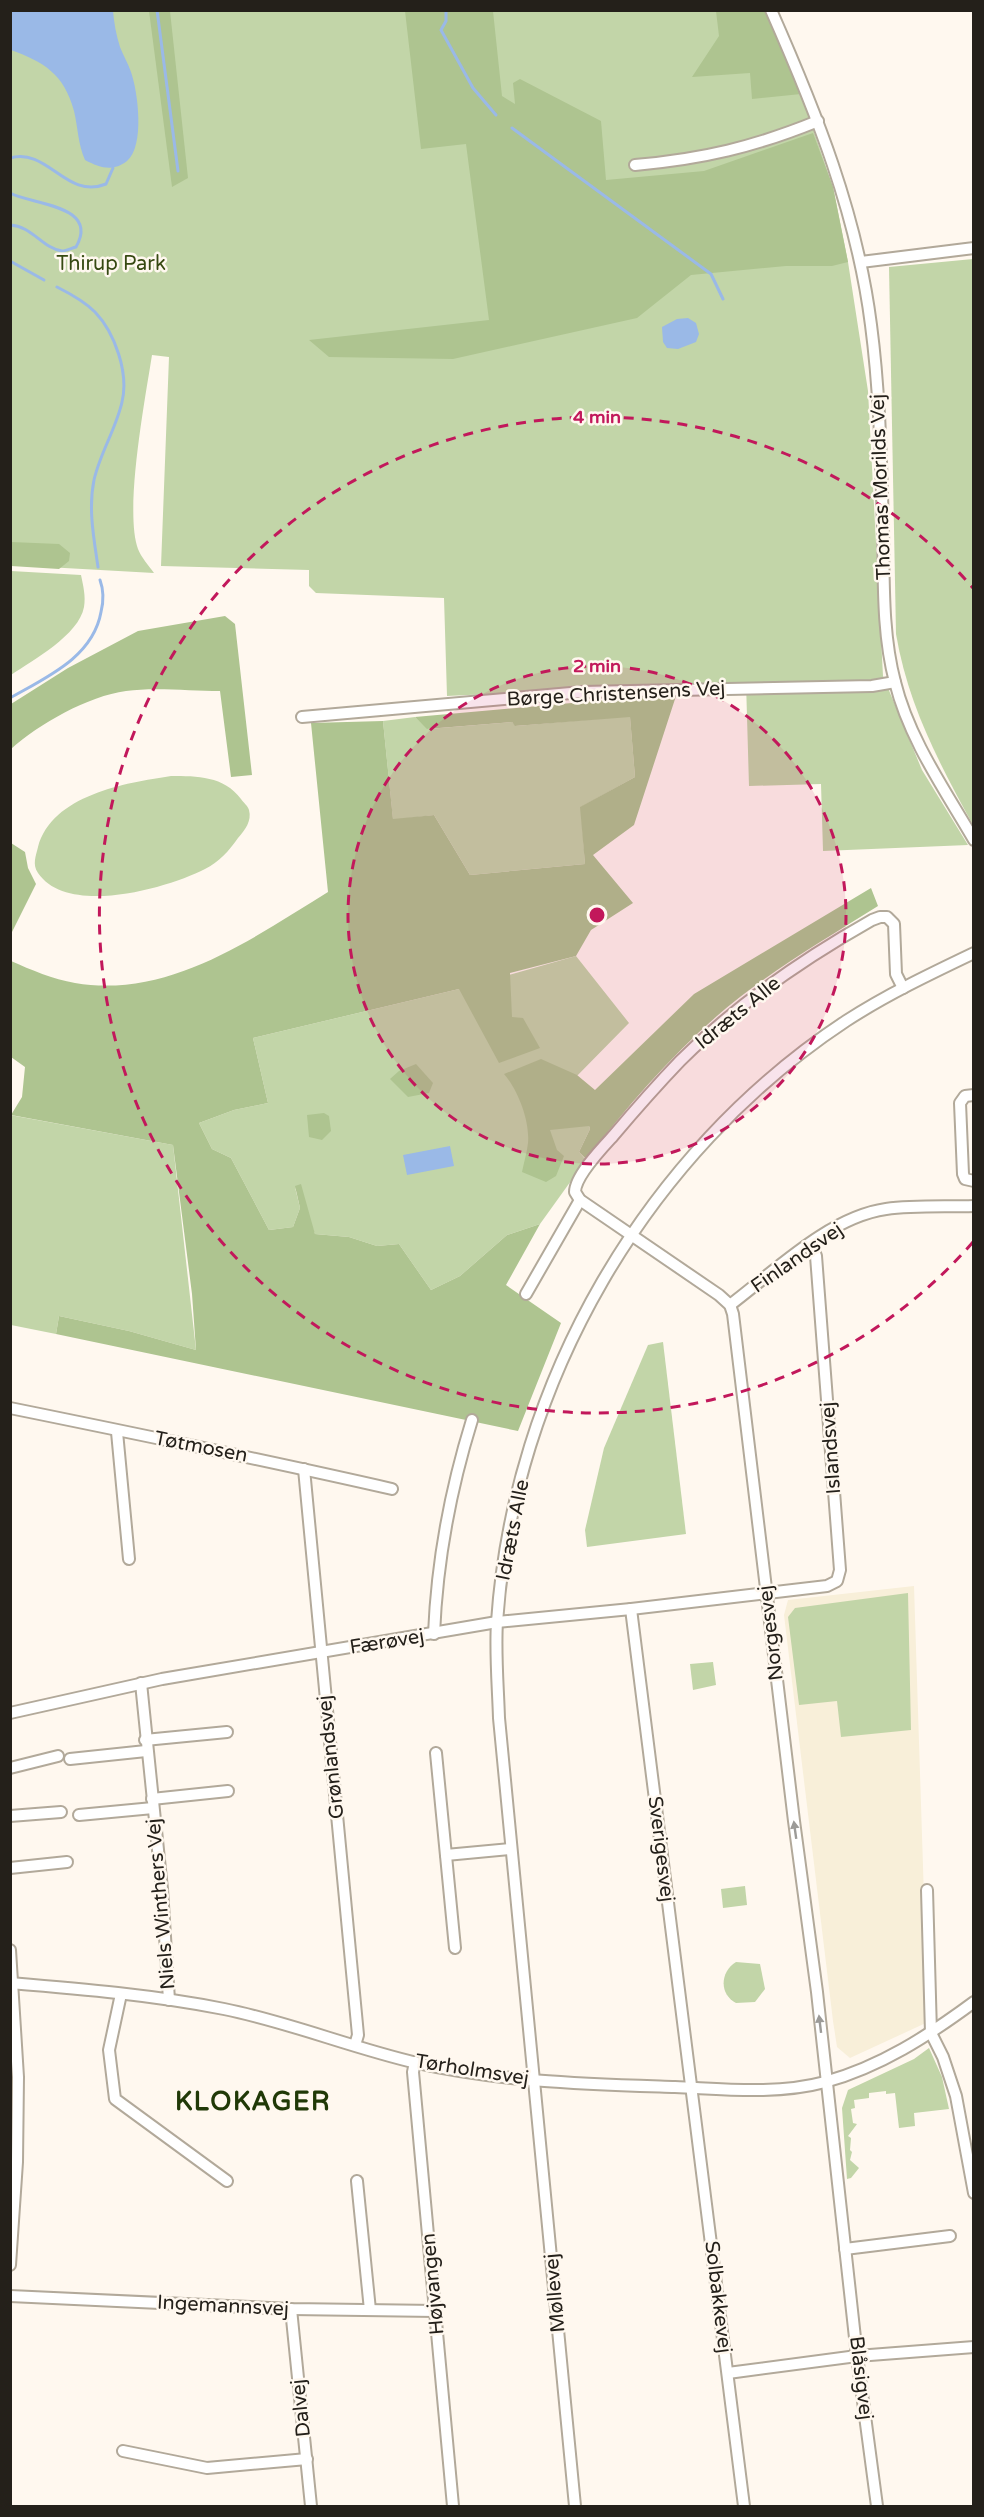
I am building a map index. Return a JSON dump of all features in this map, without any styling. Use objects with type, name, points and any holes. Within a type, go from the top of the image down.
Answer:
[{"type":"street","name":"Thomas Morilds Vej","points":[[771,10],[818,121],[846,202],[861,262],[878,380],[884,593],[887,640],[894,682],[905,715],[920,746],[974,840]]},
{"type":"street","points":[[635,165],[698,158],[733,151],[769,141],[818,121]]},
{"type":"street","points":[[861,262],[974,248]]},
{"type":"street","name":"Børge Christensens Vej","points":[[302,717],[582,692],[872,686],[894,682]]},
{"type":"street","name":"Idræts Alle","points":[[526,1294],[580,1200],[575,1192],[578,1179],[605,1144],[681,1060],[742,1007],[810,957],[872,920],[887,917],[894,924],[896,972],[903,988]]},
{"type":"street","name":"Idræts Alle","points":[[535,2080],[499,1718],[497,1622],[514,1512],[531,1442],[552,1384],[574,1333],[631,1235],[666,1188],[729,1117],[776,1074],[845,1022],[903,988],[974,953]]},
{"type":"street","points":[[974,1095],[964,1096],[960,1104],[963,1174],[965,1179],[974,1181]]},
{"type":"street","points":[[580,1200],[719,1295],[730,1305]]},
{"type":"street","name":"Finlandsvej","points":[[730,1305],[828,1231],[858,1216],[885,1209],[974,1206]]},
{"type":"street","name":"Islandsvej","points":[[766,1593],[827,1586],[837,1581],[840,1570],[816,1256],[811,1244]]},
{"type":"street","name":"Norgesvej","points":[[730,1305],[737,1339],[826,2082]]},
{"type":"street","name":"Tøtmosen","points":[[10,1408],[392,1489]]},
{"type":"street","points":[[434,1634],[436,1590],[446,1515],[472,1420]]},
{"type":"street","points":[[117,1432],[129,1558]]},
{"type":"street","name":"Grønlandsvej","points":[[304,1469],[358,2035],[355,2045]]},
{"type":"street","name":"Færøvej","points":[[10,1713],[141,1683],[497,1622],[631,1610],[766,1593]]},
{"type":"street","name":"Sverigesvej","points":[[631,1610],[691,2088]]},
{"type":"street","name":"Niels Winthers Vej","points":[[141,1683],[146,1751],[162,1888],[169,2000]]},
{"type":"street","points":[[145,1740],[227,1731]]},
{"type":"street","points":[[70,1759],[146,1751]]},
{"type":"street","points":[[436,1753],[455,1948]]},
{"type":"street","points":[[10,1768],[58,1756]]},
{"type":"street","name":"Niels Winthers Vej","points":[[79,1815],[228,1791]]},
{"type":"street","points":[[10,1816],[61,1812]]},
{"type":"street","points":[[446,1855],[511,1849]]},
{"type":"street","points":[[10,1868],[67,1862]]},
{"type":"street","points":[[927,1890],[931,2033],[943,2057],[956,2096],[974,2193]]},
{"type":"street","points":[[10,1950],[18,2077],[10,2265]]},
{"type":"street","name":"Tørholmsvej","points":[[12,1983],[169,2000],[279,2022],[415,2062],[454,2070],[535,2080],[691,2088],[784,2089],[826,2082],[895,2055],[974,2002]]},
{"type":"street","points":[[121,1994],[109,2050],[115,2099],[227,2181]]},
{"type":"street","name":"Højvangen","points":[[415,2062],[414,2072],[453,2506]]},
{"type":"street","name":"Møllevej","points":[[535,2080],[575,2506]]},
{"type":"street","name":"Blåsigvej","points":[[826,2082],[857,2356],[878,2506]]},
{"type":"street","name":"Solbakkevej","points":[[691,2088],[744,2506]]},
{"type":"street","points":[[357,2181],[370,2310]]},
{"type":"street","points":[[845,2249],[950,2236]]},
{"type":"street","name":"Ingemannsvej","points":[[10,2296],[291,2309],[436,2311]]},
{"type":"street","name":"Dalvej","points":[[291,2309],[311,2506]]},
{"type":"street","points":[[728,2373],[857,2356],[974,2347]]},
{"type":"street","points":[[123,2451],[207,2468],[307,2459]]},
{"type":"shaded area","points":[[914,1586],[928,2022],[850,2058],[837,2047],[833,2021],[784,1615],[788,1600]]},
{"type":"green space","name":"Thirup Park","points":[[10,11],[765,11],[801,94],[833,187],[848,262],[868,391],[883,676],[922,770],[968,845],[823,851],[821,784],[749,786],[746,682],[447,696],[444,598],[316,593],[309,586],[309,570],[161,566],[169,357],[152,355],[134,482],[134,531],[138,549],[154,573],[11,565]]},
{"type":"green space","points":[[149,11],[170,11],[188,178],[172,187]]},
{"type":"green space","points":[[405,11],[493,11],[502,96],[515,104],[513,83],[520,79],[601,121],[606,180],[704,171],[813,133],[833,187],[848,262],[832,266],[786,266],[691,275],[637,318],[453,359],[329,357],[309,340],[489,320],[466,144],[421,149]]},
{"type":"green space","points":[[716,11],[765,11],[801,94],[752,99],[750,73],[692,77],[719,36]]},
{"type":"green space","points":[[974,259],[973,825],[926,733],[908,685],[896,634],[889,267]]},
{"type":"green space","points":[[11,542],[59,544],[70,553],[69,561],[59,569],[11,566]]},
{"type":"green space","points":[[11,571],[81,575],[85,599],[80,617],[65,637],[11,675]]},
{"type":"green space","points":[[225,616],[235,624],[252,775],[231,777],[220,691],[148,689],[111,694],[80,705],[50,721],[11,749],[11,704],[68,668],[138,631]]},
{"type":"green space","points":[[676,696],[634,825],[593,855],[633,903],[591,930],[576,956],[510,973],[512,1017],[523,1018],[540,1048],[499,1063],[459,989],[253,1038],[268,1103],[234,1110],[199,1123],[212,1149],[231,1158],[269,1230],[293,1227],[300,1208],[295,1186],[301,1184],[315,1234],[349,1237],[377,1246],[399,1244],[431,1290],[460,1276],[507,1235],[540,1224],[506,1285],[561,1323],[518,1431],[56,1334],[59,1316],[129,1331],[196,1350],[192,1294],[173,1145],[11,1115],[22,1097],[25,1067],[11,1057],[11,961],[42,974],[75,983],[110,986],[144,982],[209,961],[270,928],[328,892],[311,723],[383,721],[393,819],[434,815],[470,875],[585,864],[580,807],[635,777],[630,717],[515,726],[512,722],[427,729],[415,717],[638,697]]},
{"type":"green space","points":[[630,716],[635,777],[581,807],[585,864],[470,875],[434,815],[393,820],[383,721],[415,717],[428,729],[512,722],[516,726]]},
{"type":"green space","points":[[171,776],[200,777],[218,782],[234,791],[248,809],[250,818],[245,829],[215,863],[168,884],[119,895],[72,894],[52,886],[38,873],[35,863],[38,847],[46,829],[58,815],[92,795],[112,788]]},
{"type":"green space","points":[[11,843],[25,852],[28,868],[36,884],[11,934]]},
{"type":"green space","points":[[871,888],[878,906],[774,973],[718,1015],[677,1053],[586,1159],[579,1152],[590,1129],[589,1126],[550,1130],[557,1150],[564,1156],[556,1176],[546,1182],[522,1172],[528,1143],[527,1125],[518,1097],[504,1074],[541,1059],[577,1075],[595,1090],[694,994]]},
{"type":"green space","points":[[576,956],[629,1023],[572,1081],[590,1129],[579,1152],[586,1160],[540,1224],[507,1235],[460,1276],[431,1290],[399,1244],[377,1246],[349,1237],[315,1234],[295,1187],[300,1208],[293,1227],[269,1230],[231,1158],[212,1149],[199,1123],[234,1110],[268,1103],[253,1038],[459,989]]},
{"type":"green space","points":[[416,1064],[433,1083],[429,1093],[408,1097],[390,1079],[399,1071]]},
{"type":"green space","points":[[324,1113],[329,1116],[331,1131],[322,1140],[309,1137],[307,1115]]},
{"type":"green space","points":[[10,1115],[173,1145],[196,1350],[129,1331],[59,1316],[56,1334],[11,1325]]},
{"type":"green space","points":[[663,1342],[686,1534],[587,1547],[585,1530],[604,1448],[648,1345]]},
{"type":"green space","points":[[908,1593],[911,1730],[841,1737],[837,1701],[799,1705],[788,1617],[795,1608]]},
{"type":"green space","points":[[713,1662],[716,1685],[693,1690],[690,1664]]},
{"type":"green space","points":[[745,1886],[747,1905],[723,1908],[721,1889]]},
{"type":"green space","points":[[736,1962],[760,1964],[765,1989],[755,2002],[736,2003],[730,1999],[724,1989],[724,1977]]},
{"type":"green space","points":[[929,2048],[942,2077],[949,2109],[914,2113],[915,2126],[899,2128],[895,2093],[886,2094],[886,2091],[869,2093],[869,2098],[854,2100],[855,2108],[851,2109],[853,2123],[857,2124],[848,2136],[851,2138],[850,2160],[859,2168],[851,2178],[847,2179],[842,2108],[848,2090],[914,2059]]},
{"type":"water","points":[[11,10],[113,11],[117,38],[131,72],[138,105],[136,144],[133,154],[127,161],[117,167],[106,168],[85,160],[79,142],[74,111],[65,88],[43,65],[11,50]]},
{"type":"water","points":[[688,318],[696,323],[699,334],[696,342],[678,349],[667,348],[663,342],[662,327],[677,319]]},
{"type":"water","points":[[450,1146],[454,1166],[407,1175],[403,1155]]},
{"type":"waterway","points":[[157,10],[178,171]]},
{"type":"waterway","points":[[446,10],[446,21],[441,30],[473,88],[496,115]]},
{"type":"waterway","points":[[512,128],[711,274],[723,299]]},
{"type":"waterway","points":[[10,158],[23,157],[35,160],[68,180],[92,187],[106,184],[113,168]]},
{"type":"waterway","points":[[10,193],[47,204],[72,215],[79,223],[81,233],[76,247],[62,251],[49,246],[25,229],[10,225]]},
{"type":"waterway","points":[[10,261],[44,280]]},
{"type":"waterway","points":[[57,287],[86,304],[102,321],[119,354],[124,379],[122,402],[97,470],[92,491],[92,524],[98,567]]},
{"type":"waterway","points":[[10,698],[66,664],[89,641],[102,608],[103,592],[100,580]]},
{"type":"district","name":"KLOKAGER","points":[[253,2101]]}]
